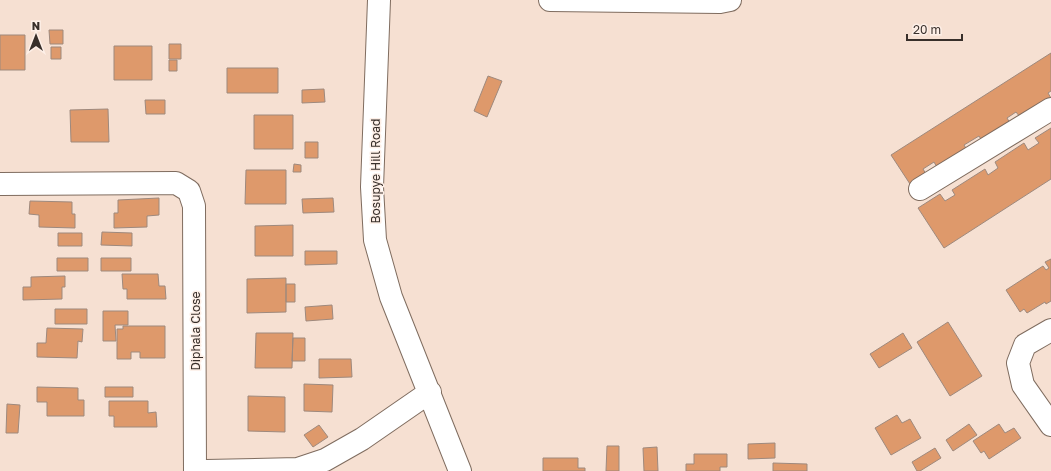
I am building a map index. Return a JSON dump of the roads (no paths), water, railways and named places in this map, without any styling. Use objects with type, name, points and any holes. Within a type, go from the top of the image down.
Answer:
[{"type":"street","name":"Bosupye Hill Road","points":[[379,0],[372,188],[375,240],[392,297],[460,471]]},
{"type":"street","points":[[550,0],[720,2],[730,0]]},
{"type":"street","points":[[920,189],[1051,109]]},
{"type":"street","name":"Diphala Close","points":[[0,184],[176,183],[189,191],[194,206],[195,471]]},
{"type":"street","points":[[1051,330],[1025,345],[1018,363],[1024,384],[1051,425]]},
{"type":"street","points":[[206,471],[298,469],[318,462],[362,439],[430,392]]}]
